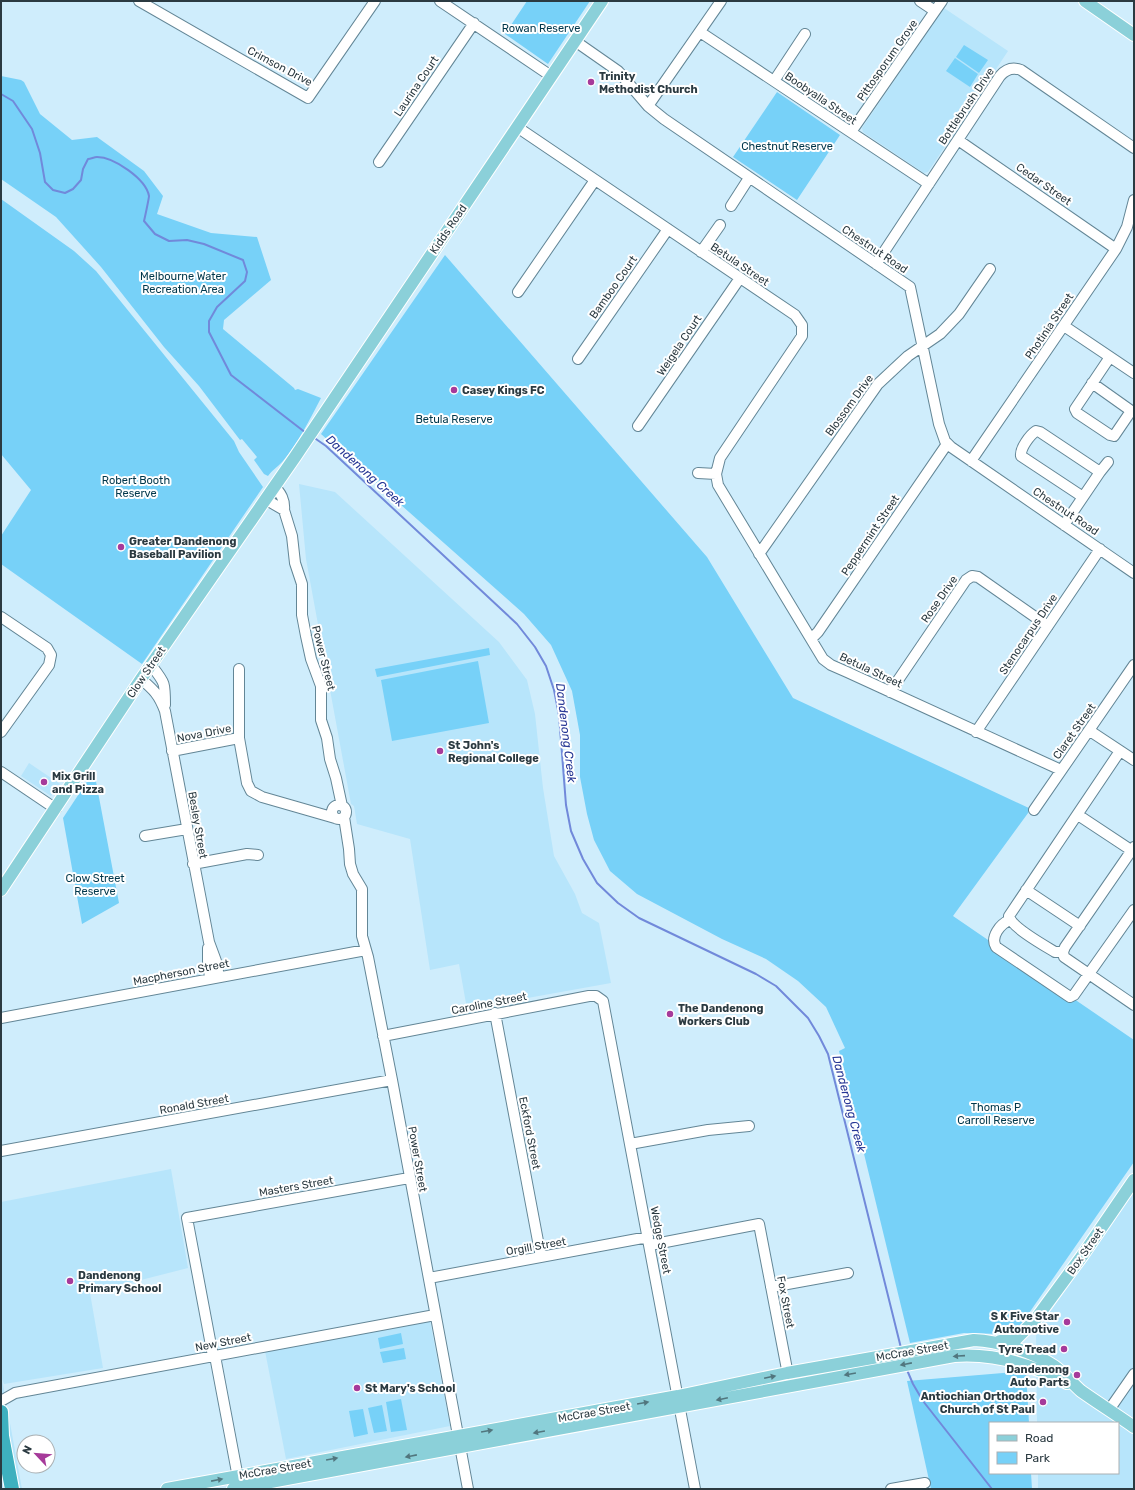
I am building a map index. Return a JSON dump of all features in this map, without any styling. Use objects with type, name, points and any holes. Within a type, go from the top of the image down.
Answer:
[{"type":"highway","points":[[1,1412],[2,1435],[12,1489]]},
{"type":"main road","name":"Kidds Road","points":[[295,457],[602,1]]},
{"type":"main road","points":[[1085,1],[1134,35]]},
{"type":"main road","name":"Clow Street","points":[[1,890],[141,679],[295,457]]},
{"type":"main road","name":"Box Street","points":[[984,1340],[1013,1340],[1020,1336],[1035,1320],[1082,1256],[1134,1180]]},
{"type":"main road","name":"Box Street","points":[[1019,1350],[1035,1320]]},
{"type":"main road","name":"McCrae Street","points":[[167,1489],[238,1485],[459,1442],[679,1402],[790,1385],[887,1362],[924,1355],[968,1340],[984,1340],[1035,1355],[1052,1365],[1082,1391]]},
{"type":"main road","points":[[994,1358],[1008,1356],[1019,1350]]},
{"type":"main road","name":"McCrae Street","points":[[924,1355],[978,1355],[994,1358],[1040,1370],[1082,1391]]},
{"type":"main road","name":"McCrae Street","points":[[679,1402],[788,1373],[887,1362]]},
{"type":"main road","points":[[1082,1391],[1134,1427]]},
{"type":"street","name":"Crimson Drive","points":[[139,1],[308,98],[375,1]]},
{"type":"street","points":[[440,1],[551,76]]},
{"type":"street","points":[[648,106],[721,1]]},
{"type":"street","points":[[920,1],[935,11]]},
{"type":"street","name":"Pittosporum Grove","points":[[851,132],[942,1]]},
{"type":"street","name":"Laurina Court","points":[[379,162],[474,23]]},
{"type":"street","name":"Boobyalla Street","points":[[700,32],[929,184]]},
{"type":"street","points":[[774,81],[805,34]]},
{"type":"street","name":"Chestnut Road","points":[[576,41],[618,71],[648,106],[664,119],[910,287],[941,432],[947,444],[1134,573]]},
{"type":"street","name":"Bottlebrush Drive","points":[[876,264],[1003,73],[1009,69],[1015,68],[1021,70],[1134,148]]},
{"type":"street","name":"Betula Street","points":[[517,127],[796,315],[802,325],[802,336],[720,458],[716,474],[718,485],[820,655],[828,663],[1061,770]]},
{"type":"street","name":"Cedar Street","points":[[958,140],[1116,248]]},
{"type":"street","points":[[730,206],[750,178]]},
{"type":"street","points":[[518,292],[595,180]]},
{"type":"street","name":"Photinia Street","points":[[971,461],[1116,248],[1127,227],[1134,200]]},
{"type":"street","points":[[702,252],[720,225]]},
{"type":"street","name":"Bamboo Court","points":[[578,358],[668,229]]},
{"type":"street","name":"Blossom Drive","points":[[759,554],[878,384],[908,356],[940,334],[959,314],[990,269]]},
{"type":"street","name":"Weigela Court","points":[[638,426],[740,278]]},
{"type":"street","points":[[1064,326],[1134,373]]},
{"type":"street","points":[[1092,383],[1130,410],[1129,414],[1114,436],[1110,435],[1076,411],[1076,406],[1110,357]]},
{"type":"street","points":[[1083,498],[1021,456],[1021,450],[1032,433],[1036,431],[1040,432],[1100,472]]},
{"type":"street","name":"Peppermint Street","points":[[811,639],[818,632],[947,444]]},
{"type":"street","points":[[1064,525],[1108,462]]},
{"type":"street","points":[[698,473],[716,474]]},
{"type":"street","name":"Power Street","points":[[274,487],[279,491],[284,506],[292,536],[295,563],[302,584],[302,615],[311,659],[321,686],[321,720],[327,738],[330,759],[336,778],[337,813],[346,835],[351,869],[362,889],[361,927],[392,1080],[468,1489]]},
{"type":"street","points":[[265,500],[284,510]]},
{"type":"street","name":"Stenocarpus Drive","points":[[976,732],[1100,549]]},
{"type":"street","name":"Rose Drive","points":[[890,692],[966,580],[972,576],[978,577],[1048,626]]},
{"type":"street","points":[[1,617],[47,648],[51,655],[48,665],[1,732]]},
{"type":"street","name":"Besley Street","points":[[151,665],[163,681],[165,689],[165,711],[172,751],[209,942],[216,961],[215,978]]},
{"type":"street","name":"Claret Street","points":[[1034,810],[1090,731],[1134,665]]},
{"type":"street","points":[[239,669],[239,738]]},
{"type":"street","name":"Besley Street","points":[[141,679],[156,691],[165,711]]},
{"type":"street","points":[[1090,731],[1134,760]]},
{"type":"street","name":"Nova Drive","points":[[172,751],[239,738],[247,783],[252,791],[262,797],[315,812],[337,813]]},
{"type":"street","points":[[1063,952],[1055,952],[1016,926],[1010,920],[1009,916],[1120,751]]},
{"type":"street","points":[[1,772],[56,809]]},
{"type":"street","points":[[1078,815],[1133,850],[1065,947],[1063,952],[1064,957],[1134,1005]]},
{"type":"street","points":[[145,836],[187,829]]},
{"type":"street","points":[[194,864],[247,854],[258,855]]},
{"type":"street","points":[[1026,890],[1080,926]]},
{"type":"street","points":[[1010,920],[1004,923],[993,938],[993,943],[996,947],[1070,997],[1074,995],[1134,910]]},
{"type":"street","name":"Macpherson Street","points":[[1,1018],[366,950]]},
{"type":"street","name":"Caroline Street","points":[[383,1036],[495,1013],[590,996],[599,997]]},
{"type":"street","name":"Wedge Street","points":[[599,997],[603,1001],[604,1006],[695,1489]]},
{"type":"street","name":"Eckford Street","points":[[495,1013],[541,1257]]},
{"type":"street","name":"Ronald Street","points":[[1,1151],[392,1080]]},
{"type":"street","points":[[630,1144],[708,1130],[749,1126]]},
{"type":"street","name":"Masters Street","points":[[214,1356],[188,1218],[409,1178]]},
{"type":"street","name":"Orgill Street","points":[[429,1278],[541,1257],[760,1224]]},
{"type":"street","name":"Fox Street","points":[[760,1224],[790,1385]]},
{"type":"street","points":[[772,1287],[848,1273]]},
{"type":"street","name":"New Street","points":[[1,1391],[15,1393],[435,1314]]},
{"type":"street","points":[[214,1356],[238,1485]]},
{"type":"street","points":[[1110,1410],[1134,1374]]},
{"type":"street","name":"New Street","points":[[1,1401],[15,1393]]},
{"type":"street","points":[[891,1489],[926,1483]]},
{"type":"shaded area","points":[[944,8],[1008,51],[928,172],[924,173],[863,132],[862,128]]},
{"type":"shaded area","name":"St John's Regional College","points":[[299,484],[335,492],[499,642],[527,680],[535,714],[543,788],[554,856],[575,894],[582,913],[599,923],[611,983],[467,1009],[459,964],[430,970],[410,839],[357,824],[354,806],[351,804],[306,559]]},
{"type":"shaded area","points":[[29,763],[60,784],[51,796],[21,776]]},
{"type":"shaded area","name":"Dandenong Primary School","points":[[171,1169],[188,1268],[90,1293],[103,1368],[4,1384],[2,1379],[16,1456],[16,1474],[19,1474],[22,1489],[1,1489],[1,1202]]},
{"type":"shaded area","points":[[1134,1191],[1134,1489],[1038,1489],[1038,1474],[1119,1474],[1119,1422],[1037,1422],[1036,1332]]},
{"type":"shaded area","name":"St Mary's School","points":[[430,1321],[450,1426],[286,1459],[265,1351]]},
{"type":"green space","name":"Rowan Reserve","points":[[527,1],[590,1],[548,64],[505,34]]},
{"type":"green space","points":[[964,45],[988,60],[979,73],[956,57]]},
{"type":"green space","points":[[955,58],[978,74],[970,87],[946,71]]},
{"type":"green space","name":"Melbourne Water Recreation Area","points":[[1,76],[24,82],[40,114],[72,140],[97,137],[144,171],[163,196],[157,214],[211,233],[257,237],[271,280],[224,320],[223,329],[295,390],[298,389],[321,398],[294,447],[268,476],[264,474],[254,460],[257,457],[242,439],[240,440],[199,386],[164,347],[101,267],[56,217],[1,179]]},
{"type":"green space","name":"Chestnut Reserve","points":[[777,92],[840,135],[797,200],[733,157]]},
{"type":"green space","name":"Robert Booth Reserve","points":[[1,199],[74,251],[96,271],[234,441],[239,452],[263,487],[142,664],[1,564],[1,536],[31,490],[1,454]]},
{"type":"green space","points":[[445,255],[707,557],[793,698],[1031,809],[953,916],[1134,1040],[1134,1162],[1020,1326],[1001,1334],[964,1333],[910,1343],[839,1051],[845,1048],[826,1007],[798,981],[766,959],[722,939],[637,894],[610,871],[594,840],[587,814],[580,777],[580,735],[572,691],[551,645],[524,614],[321,434]]},
{"type":"green space","points":[[489,648],[490,655],[377,677],[375,669]]},
{"type":"green space","points":[[478,661],[489,723],[392,741],[381,680]]},
{"type":"green space","name":"Clow Street Reserve","points":[[94,771],[119,903],[82,924],[63,818]]},
{"type":"green space","points":[[401,1333],[403,1344],[380,1349],[378,1338]]},
{"type":"green space","points":[[404,1348],[406,1359],[383,1363],[380,1352]]},
{"type":"green space","points":[[1026,1371],[1029,1422],[989,1422],[989,1474],[1031,1474],[1032,1489],[931,1489],[907,1381]]},
{"type":"green space","points":[[401,1399],[407,1430],[391,1432],[386,1402]]},
{"type":"green space","points":[[382,1405],[387,1431],[374,1433],[368,1408]]},
{"type":"green space","points":[[363,1409],[368,1434],[354,1437],[349,1411]]},
{"type":"waterway","name":"Dandenong Creek","points":[[1,94],[13,101],[32,129],[40,153],[45,182],[53,190],[65,193],[73,189],[81,180],[83,169],[88,159],[97,157],[104,158],[128,170],[136,176],[147,189],[149,196],[144,221],[155,234],[169,241],[187,240],[204,244],[243,260],[247,272],[245,281],[217,307],[209,321],[209,332],[231,375],[306,433]]},
{"type":"waterway","name":"Dandenong Creek","points":[[313,437],[326,446],[517,624],[535,647],[546,666],[554,690],[559,715],[566,805],[571,831],[583,859],[597,883],[618,903],[639,918],[756,974],[776,986],[808,1018],[828,1054],[901,1348]]},
{"type":"waterway","name":"Dandenong Creek","points":[[907,1370],[923,1401],[992,1489]]},
{"type":"place","name":"Trinity Methodist Church","points":[[591,82]]},
{"type":"place","name":"Casey Kings FC","points":[[454,390]]},
{"type":"place","name":"Greater Dandenong Baseball Pavilion","points":[[121,547]]},
{"type":"place","name":"St John's Regional College","points":[[440,751]]},
{"type":"place","name":"Mix Grill and Pizza","points":[[44,782]]},
{"type":"place","name":"The Dandenong Workers Club","points":[[670,1014]]},
{"type":"place","name":"Dandenong Primary School","points":[[70,1281]]},
{"type":"place","name":"S K Five Star Automotive","points":[[1067,1322]]},
{"type":"place","name":"Tyre Tread","points":[[1064,1349]]},
{"type":"place","name":"Dandenong Auto Parts","points":[[1077,1375]]},
{"type":"place","name":"St Mary's School","points":[[357,1388]]},
{"type":"place","name":"Antiochian Orthodox Church of St Paul","points":[[1043,1402]]},
{"type":"park label","name":"Betula Reserve","points":[[454,419]]},
{"type":"park label","name":"Thomas P Carroll Reserve","points":[[996,1113]]}]
